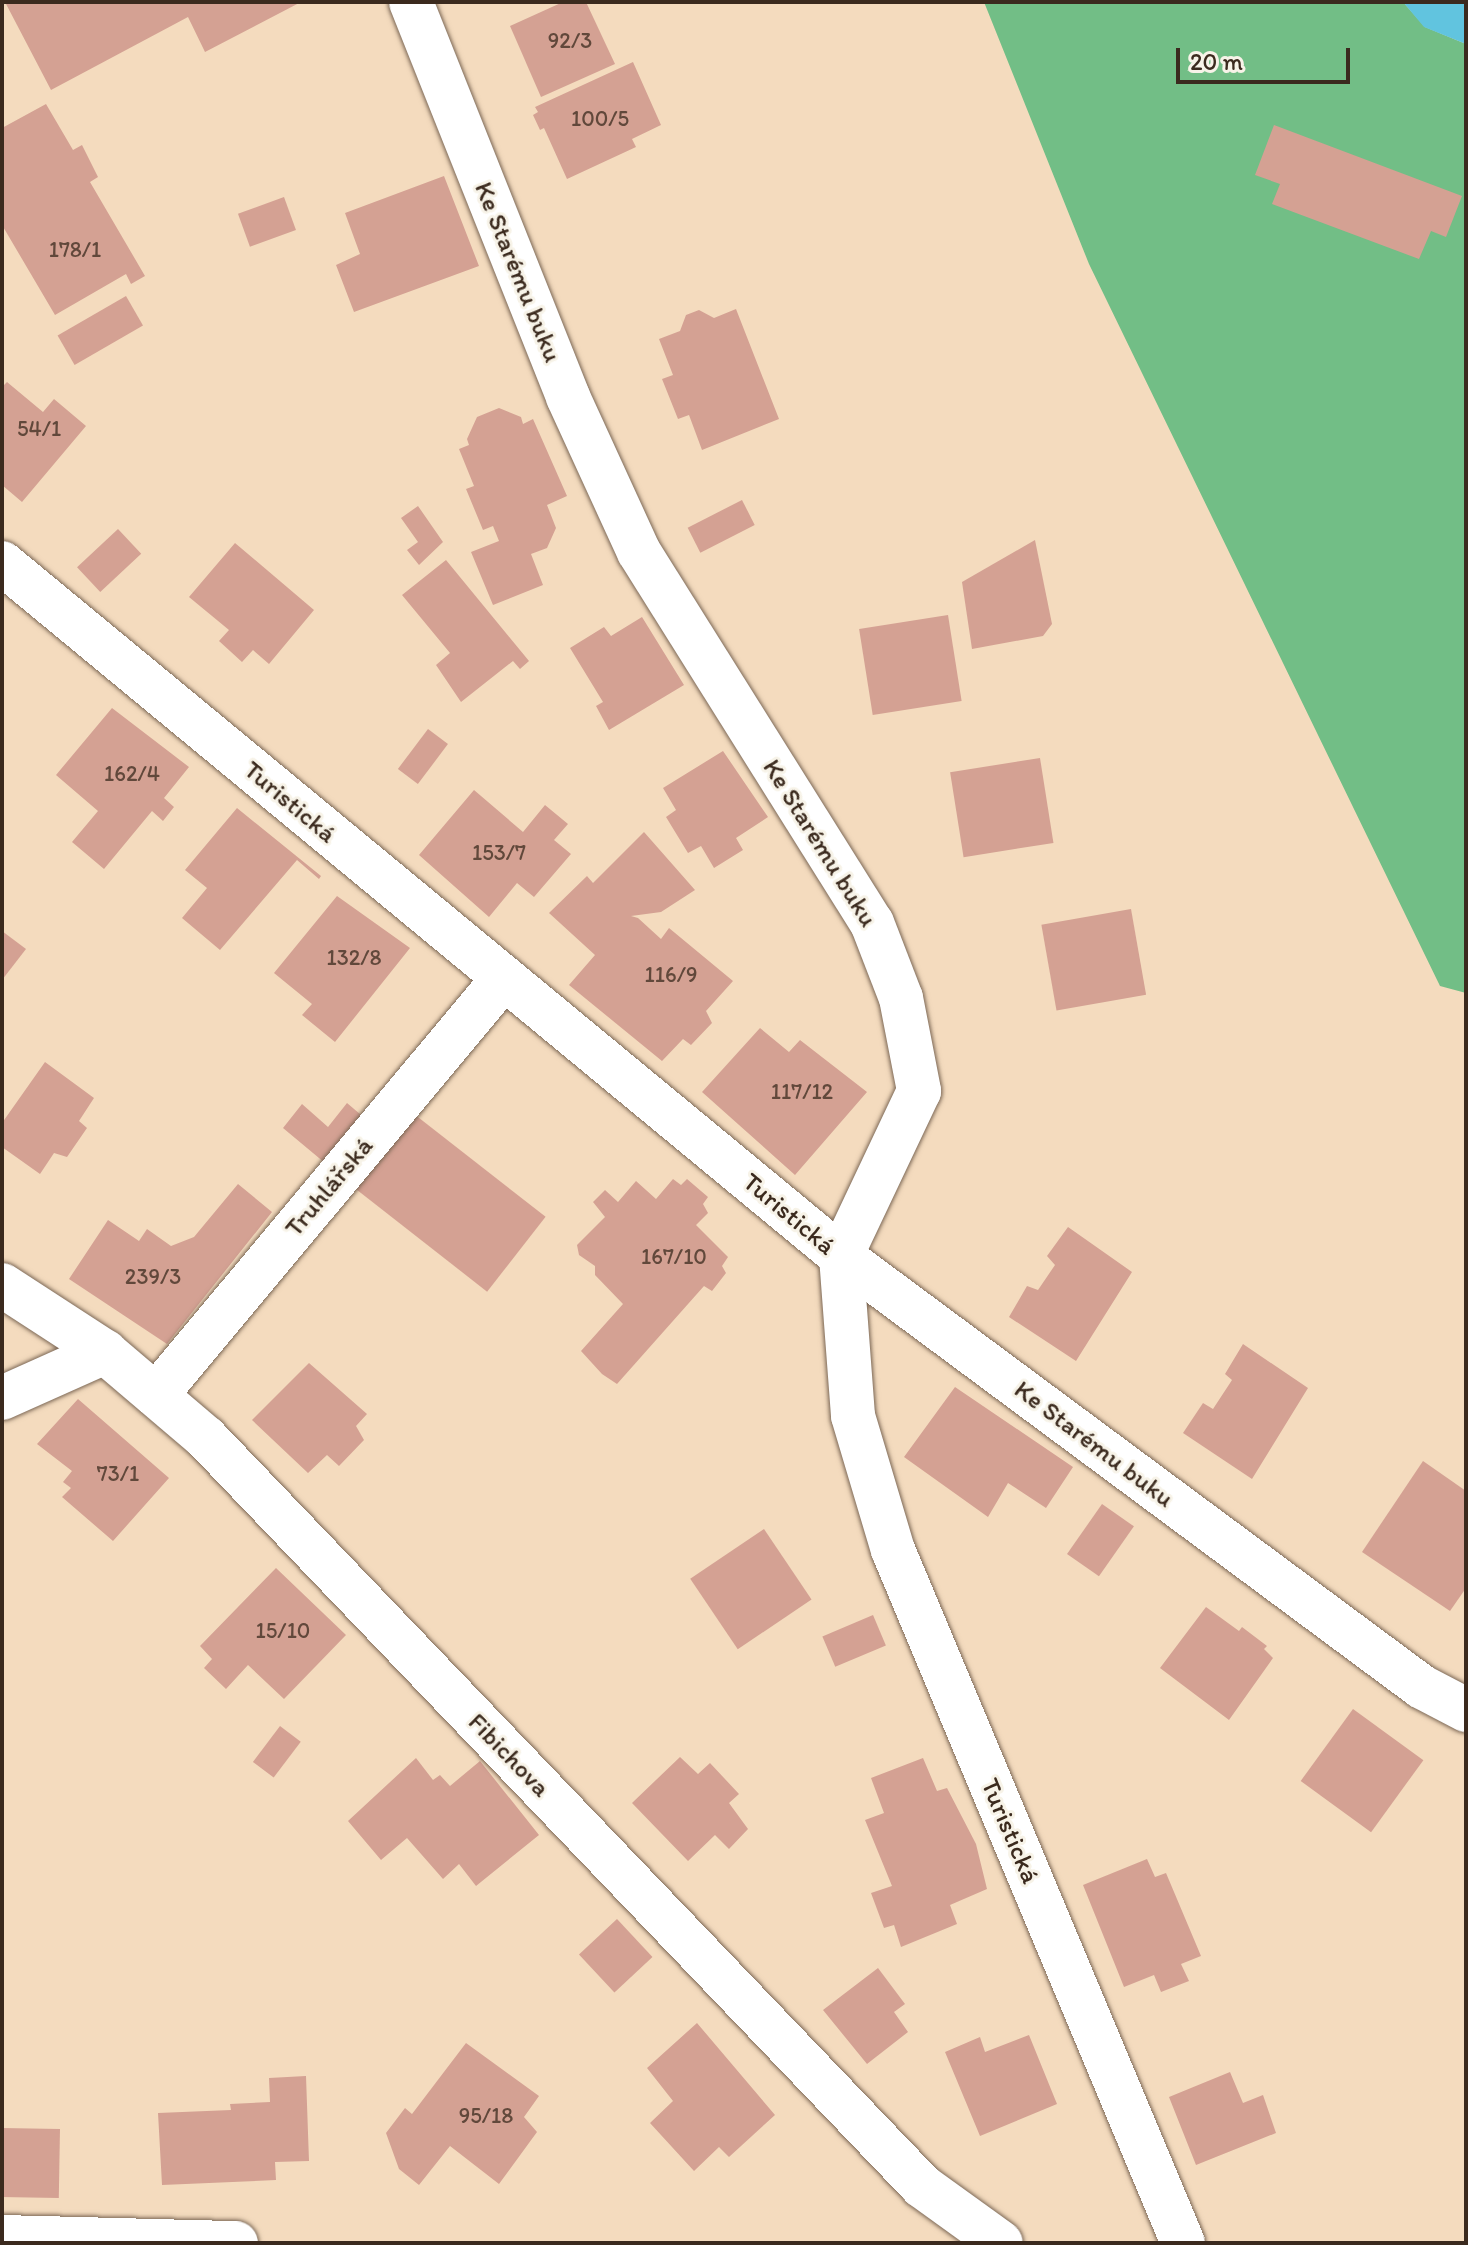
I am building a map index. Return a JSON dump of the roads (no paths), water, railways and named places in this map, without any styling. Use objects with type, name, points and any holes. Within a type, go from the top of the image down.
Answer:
[{"type":"street","name":"Ke Starému buku","points":[[411,2],[568,397],[639,552],[872,923],[901,998],[919,1091],[841,1256],[1422,1687],[1466,1710]]},
{"type":"street","name":"Turistická","points":[[2,563],[841,1256],[853,1416],[893,1550],[1183,2243]]},
{"type":"street","name":"Truhlářská","points":[[156,1395],[503,979]]},
{"type":"street","name":"Fibichova","points":[[2,1285],[105,1352],[206,1438],[922,2186],[1001,2243]]},
{"type":"street","points":[[2,1398],[105,1352]]},
{"type":"street","points":[[2,2237],[236,2243]]},
{"type":"water","points":[[1403,2],[1466,2],[1466,44],[1424,27]]}]
